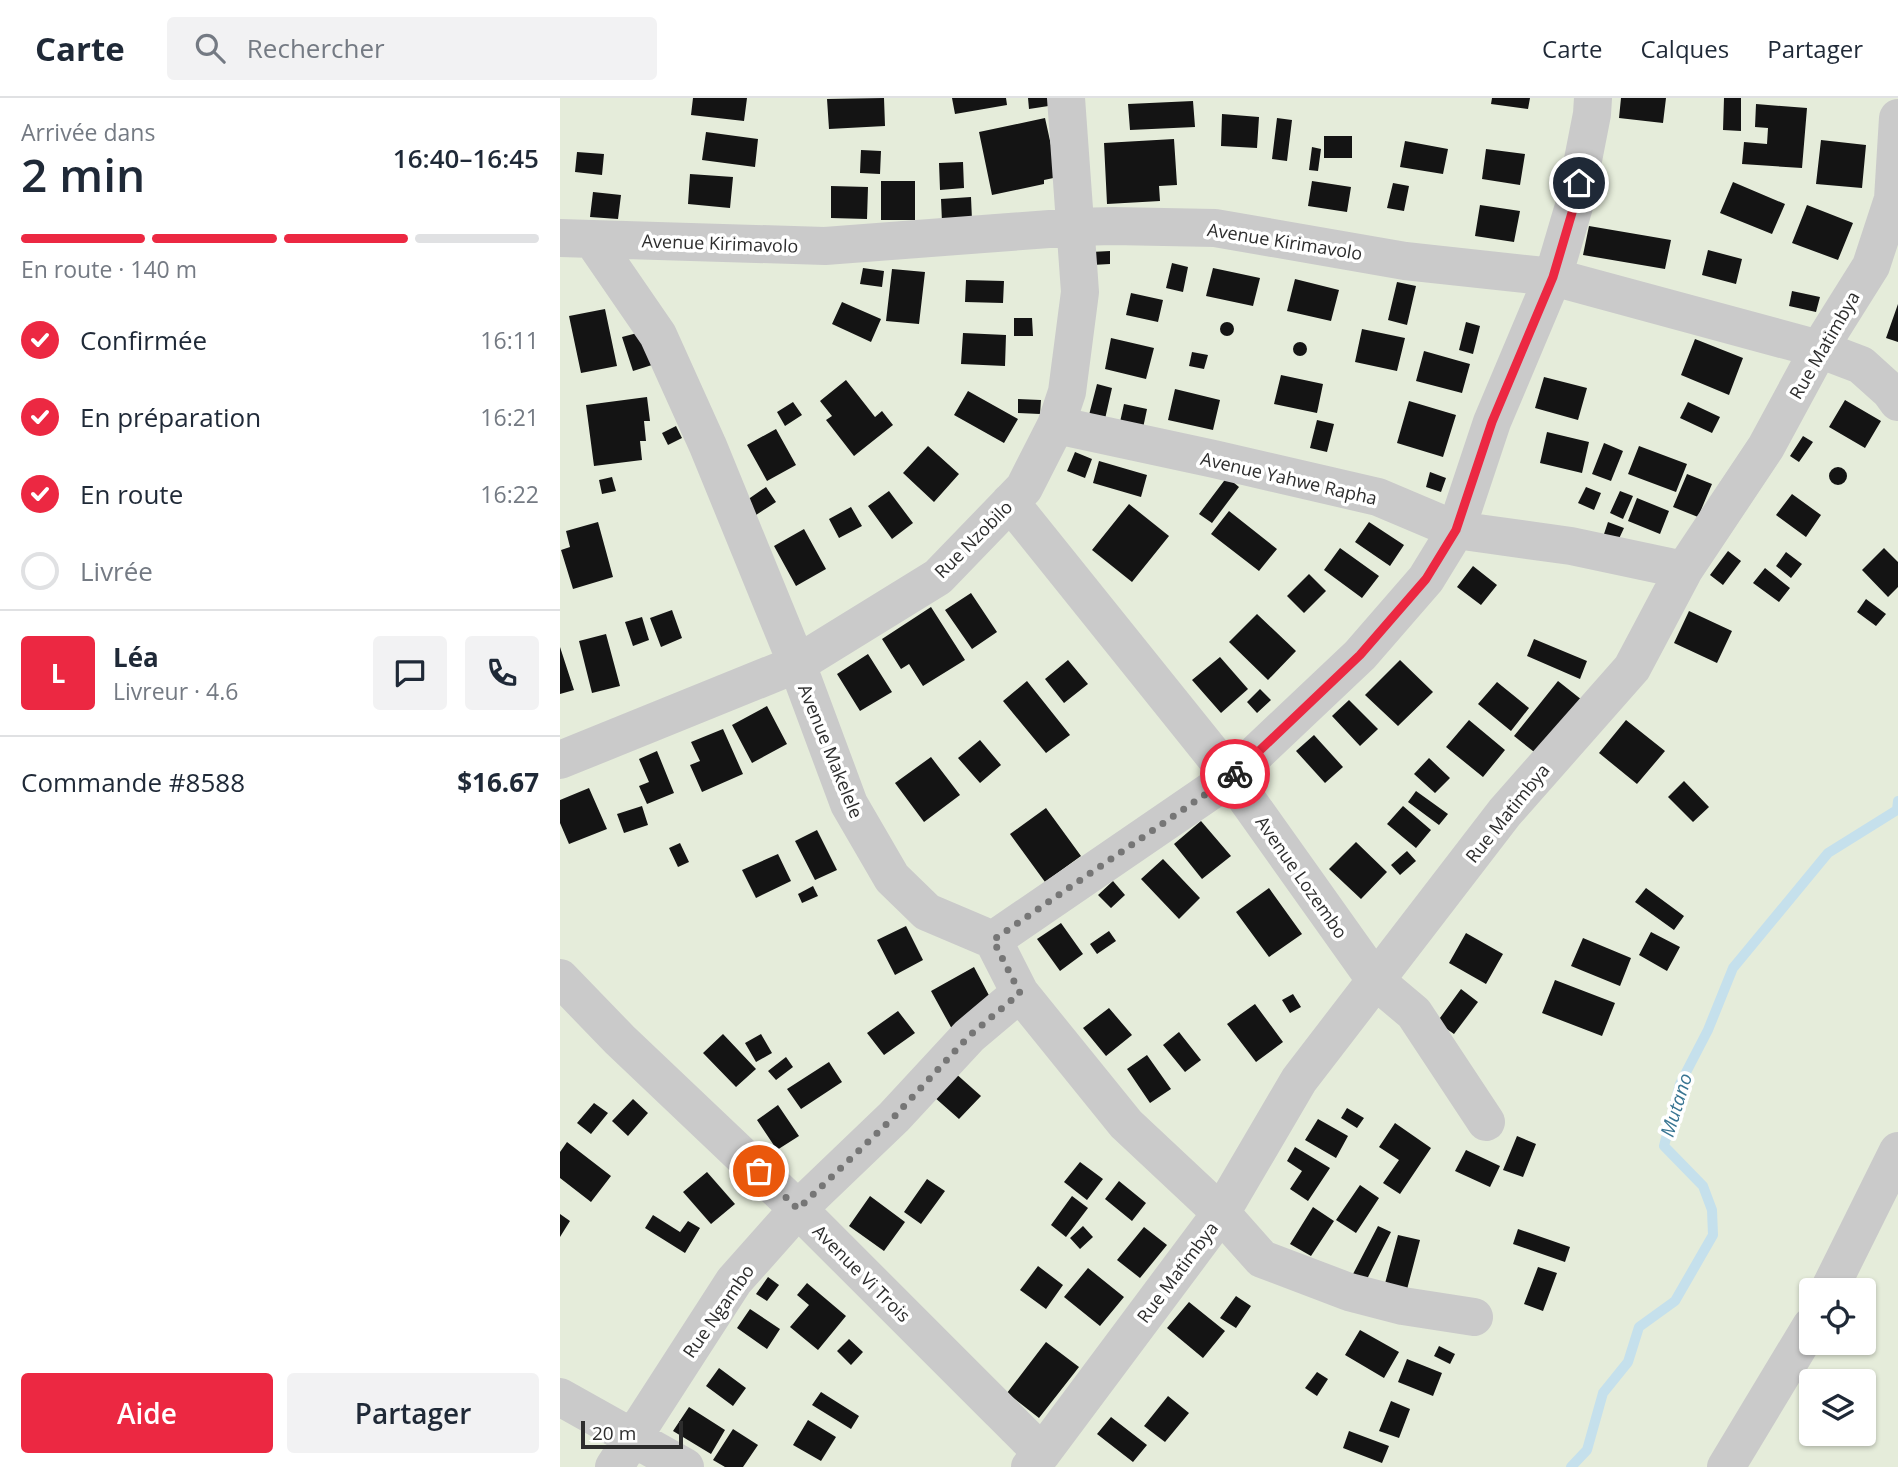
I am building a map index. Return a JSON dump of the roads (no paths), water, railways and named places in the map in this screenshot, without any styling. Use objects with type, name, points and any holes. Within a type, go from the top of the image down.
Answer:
[{"type":"street","name":"Rue Nzobilo","points":[[560,760],[797,664],[938,577],[1024,488],[1056,425],[1067,392],[1080,292],[1066,98]]},
{"type":"street","points":[[1474,1317],[1389,1303],[1349,1292],[1262,1259],[1221,1213],[1126,1124],[1020,993],[993,940],[1231,777],[1360,655],[1426,579],[1456,530],[1492,422],[1553,277],[1574,206],[1593,98]]},
{"type":"street","name":"Rue Matimbya","points":[[1036,1460],[1221,1213],[1298,1080],[1505,812],[1632,668],[1684,570],[1766,447],[1819,349],[1871,266],[1893,199],[1898,118]]},
{"type":"street","name":"Avenue Kirimavolo","points":[[576,239],[825,246],[1076,227],[1215,228],[1405,261],[1553,277],[1819,349],[1861,365],[1890,391],[1898,402]]},
{"type":"street","name":"Avenue Makelele","points":[[576,239],[658,335],[708,446],[797,664],[849,804],[892,878],[927,912],[993,940]]},
{"type":"street","points":[[1861,365],[1898,374]]},
{"type":"street","name":"Avenue Yahwe Rapha","points":[[1056,425],[1378,497],[1456,530],[1571,546],[1684,570]]},
{"type":"street","name":"Avenue Lozembo","points":[[1010,502],[1231,777],[1376,981],[1414,1013],[1486,1122]]},
{"type":"street","name":"Avenue Vi Trois","points":[[560,978],[620,1040],[798,1209],[1036,1460]]},
{"type":"street","name":"Rue Ngambo","points":[[623,1452],[734,1281],[798,1209],[894,1117],[969,1036],[1020,993]]},
{"type":"street","points":[[1835,1278],[1898,1151]]},
{"type":"street","points":[[1726,1467],[1799,1346]]},
{"type":"street","points":[[560,1397],[623,1452],[685,1467]]},
{"type":"waterway","name":"Mutano","points":[[1571,1467],[1587,1450],[1603,1393],[1628,1362],[1639,1327],[1675,1301],[1713,1235],[1712,1210],[1703,1186],[1664,1146],[1680,1084],[1708,1030],[1733,968],[1828,853],[1897,810],[1898,801]]}]
